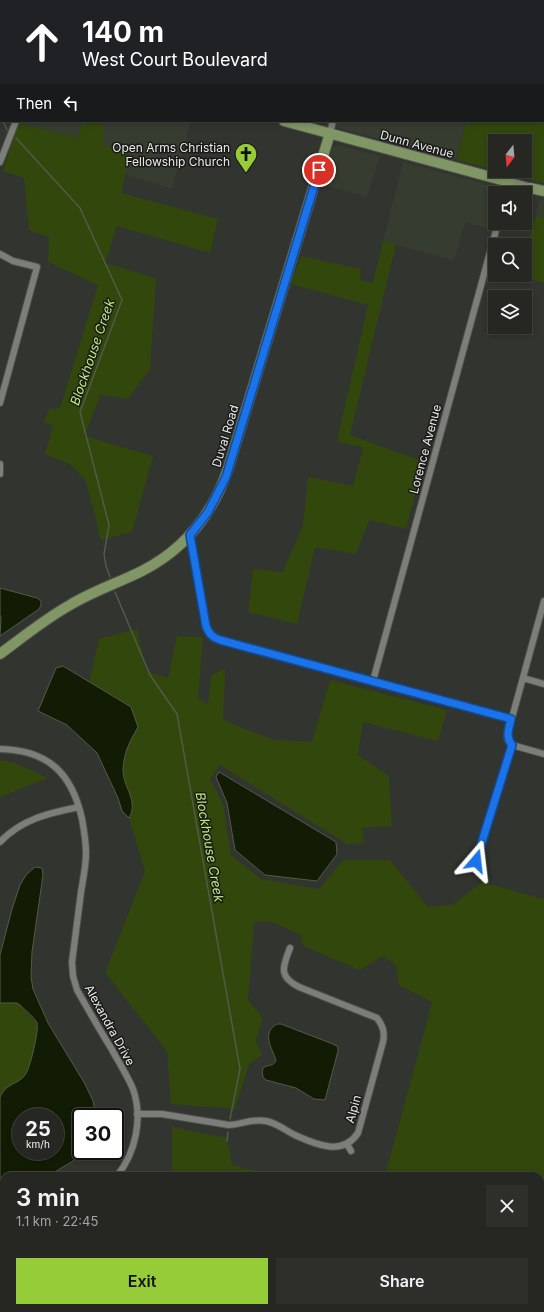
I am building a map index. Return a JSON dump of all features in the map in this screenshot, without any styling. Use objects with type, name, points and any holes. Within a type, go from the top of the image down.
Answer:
[{"type":"main road","name":"Dunn Avenue","points":[[288,122],[523,186]]},
{"type":"main road","name":"Duval Road","points":[[0,654],[45,620],[70,604],[141,572],[162,560],[190,535],[208,512],[226,477],[330,134]]},
{"type":"main road","name":"Dunn Avenue","points":[[532,188],[544,191]]},
{"type":"street","points":[[0,162],[16,122]]},
{"type":"street","name":"Duval Road","points":[[330,134],[333,122]]},
{"type":"street","points":[[508,186],[509,182]]},
{"type":"street","name":"Lorence Avenue","points":[[373,681],[496,230]]},
{"type":"street","points":[[0,254],[13,261],[37,267],[0,403]]},
{"type":"street","points":[[0,464],[0,474]]},
{"type":"street","points":[[190,535],[206,626],[208,633],[214,638],[511,719]]},
{"type":"street","points":[[544,602],[507,736],[508,741],[512,745],[544,754]]},
{"type":"street","points":[[523,678],[544,684]]},
{"type":"street","points":[[476,861],[512,745]]},
{"type":"street","name":"Alexandra Drive","points":[[0,748],[20,750],[31,753],[53,765],[68,782],[74,792],[79,807],[86,852],[72,962],[73,976],[77,990],[133,1089],[137,1114],[137,1126],[132,1150],[128,1160],[120,1172]]},
{"type":"street","points":[[0,842],[13,831],[35,818],[45,814],[79,807]]},
{"type":"street","name":"Alpin","points":[[290,948],[284,962],[283,970],[290,982],[377,1018],[383,1028],[383,1042],[358,1132],[347,1144]]},
{"type":"street","points":[[137,1114],[162,1114],[229,1125],[248,1121],[263,1121],[278,1125],[305,1139],[328,1146],[335,1147],[347,1144],[351,1151]]},
{"type":"shaded area","points":[[18,122],[82,122],[78,138]]},
{"type":"shaded area","points":[[91,122],[191,122],[172,189],[124,174],[130,154],[103,145]]},
{"type":"shaded area","points":[[318,122],[466,122],[457,160]]},
{"type":"shaded area","points":[[337,145],[380,156],[367,197],[320,184],[331,150]]},
{"type":"shaded area","points":[[403,162],[493,186],[488,186],[488,228],[465,222],[454,261],[383,241]]},
{"type":"shaded area","points":[[540,199],[544,200],[544,218],[536,215]]},
{"type":"shaded area","points":[[0,588],[37,598],[41,601],[41,605],[39,609],[0,636],[1,617]]},
{"type":"shaded area","points":[[63,666],[131,707],[138,727],[124,758],[123,770],[125,783],[132,805],[132,812],[129,818],[122,811],[118,798],[97,753],[67,725],[38,711],[56,668]]},
{"type":"shaded area","points":[[219,772],[336,842],[337,854],[317,881],[265,875],[235,850],[227,803],[216,777]]},
{"type":"shaded area","points":[[35,867],[42,868],[43,875],[32,952],[31,977],[33,989],[48,1023],[85,1084],[93,1101],[94,1108],[72,1108],[72,1160],[74,1160],[55,1172],[0,1172],[0,1097],[9,1086],[19,1081],[25,1075],[34,1050],[37,1034],[37,1023],[34,1018],[20,1005],[17,1003],[0,1003],[0,955],[20,885],[26,875]]},
{"type":"shaded area","points":[[277,1024],[281,1024],[338,1047],[325,1100],[314,1099],[296,1088],[266,1080],[264,1078],[262,1073],[263,1068],[274,1064],[276,1060],[270,1046],[269,1036],[272,1028]]},
{"type":"green space","points":[[82,122],[93,122],[103,125],[103,145],[130,154],[121,193],[218,219],[210,253],[117,226],[105,263],[156,278],[150,369],[128,399],[101,395],[84,436],[153,456],[132,532],[101,540],[86,481],[71,465],[45,454],[53,425],[44,423],[49,409],[60,408],[98,285],[48,262],[49,237],[29,230],[24,178],[3,171],[18,123],[78,138]]},
{"type":"green space","points":[[466,122],[544,122],[544,183],[525,178],[532,178],[532,134],[488,134],[488,168],[457,160]]},
{"type":"green space","points":[[536,215],[544,218],[544,283],[532,280],[532,238],[530,238]]},
{"type":"green space","points":[[383,241],[396,244],[350,435],[424,462],[406,529],[369,520],[356,554],[315,547],[297,624],[248,612],[253,569],[283,572],[303,525],[308,477],[353,486],[363,448],[337,441],[368,305],[291,284],[301,256],[361,269],[360,280],[373,283]]},
{"type":"green space","points":[[137,629],[146,671],[168,678],[177,636],[203,637],[198,698],[208,705],[211,676],[225,668],[223,718],[230,723],[274,740],[312,742],[330,680],[447,710],[438,741],[363,722],[358,755],[389,776],[392,826],[362,828],[364,843],[347,844],[220,765],[210,779],[223,803],[231,855],[261,879],[319,889],[343,860],[390,860],[428,907],[454,904],[482,882],[544,899],[544,1172],[386,1172],[432,1002],[399,985],[396,965],[383,956],[360,970],[303,946],[301,935],[272,922],[254,922],[248,1000],[263,1018],[256,1041],[262,1055],[249,1064],[235,1109],[171,1104],[167,1051],[105,973],[145,871],[129,818],[132,812],[132,805],[125,783],[123,770],[124,758],[138,727],[131,707],[89,682],[99,639]]},
{"type":"green space","points":[[0,760],[15,763],[48,778],[0,797]]},
{"type":"green space","points":[[0,1003],[17,1003],[36,1022],[37,1027],[34,1051],[27,1073],[20,1080],[8,1087],[0,1097]]},
{"type":"green space","points":[[172,1127],[227,1138],[232,1165],[261,1172],[170,1172],[172,1170]]},
{"type":"waterway","name":"Blockhouse Creek","points":[[3,122],[7,130]]},
{"type":"waterway","name":"Blockhouse Creek","points":[[16,138],[80,208],[122,300],[80,412],[109,525],[104,554],[110,577]]},
{"type":"waterway","name":"Blockhouse Creek","points":[[115,592],[150,675],[177,714],[240,1069],[230,1119]]},
{"type":"waterway","name":"Blockhouse Creek","points":[[227,1141],[228,1132]]},
{"type":"place","name":"Open Arms Christian Fellowship Church","points":[[246,174]]},
{"type":"route","points":[[319,170],[226,477],[208,512],[190,535],[206,626],[208,633],[214,638],[220,640],[511,719],[507,736],[508,741],[512,745],[476,861]]}]
